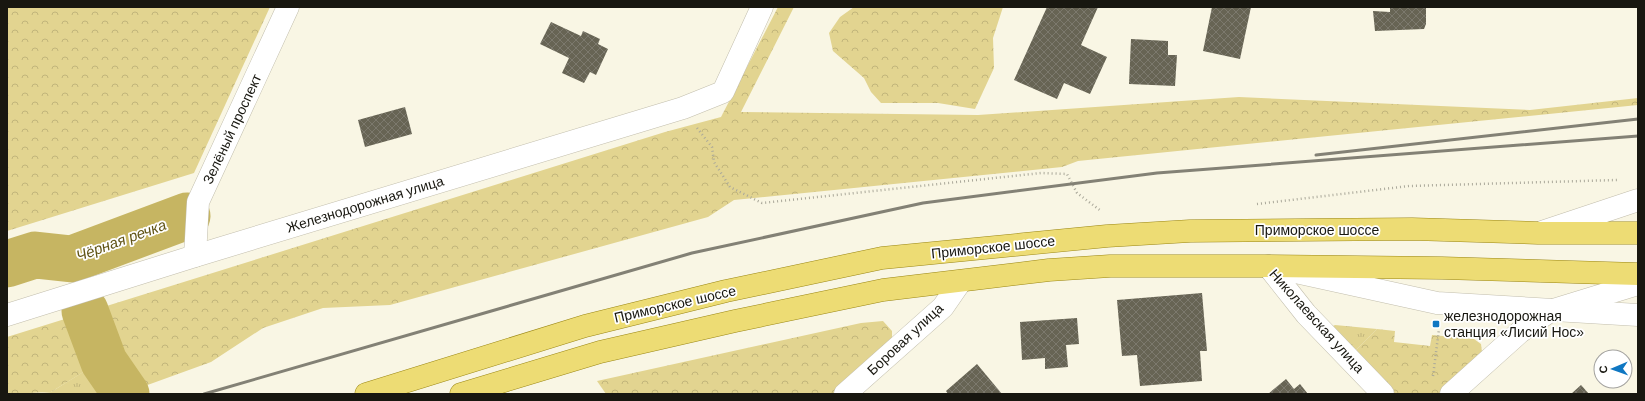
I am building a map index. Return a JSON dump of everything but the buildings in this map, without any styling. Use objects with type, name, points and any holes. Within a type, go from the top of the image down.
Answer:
[{"type":"main road","name":"Приморское шоссе","points":[[366,394],[585,326],[726,292],[882,258],[1107,236],[1190,231],[1412,229],[1538,233],[1638,233]]},
{"type":"main road","name":"Приморское шоссе","points":[[461,394],[600,352],[728,322],[883,290],[1049,270],[1110,266],[1268,266],[1442,268],[1638,274]]},
{"type":"street","name":"Зелёный проспект","points":[[195,256],[198,202],[288,7]]},
{"type":"street","name":"Железнодорожная улица","points":[[7,315],[195,256],[683,108],[723,92],[762,7]]},
{"type":"street","points":[[1538,233],[1638,200]]},
{"type":"street","points":[[1268,266],[1437,303],[1550,311],[1638,315]]},
{"type":"street","name":"Николаевская улица","points":[[1268,266],[1306,314],[1383,394]]},
{"type":"street","name":"Боровая улица","points":[[845,394],[943,307],[961,281]]},
{"type":"street","points":[[1451,394],[1520,332],[1550,311],[1638,284]]},
{"type":"path","points":[[712,147],[714,162],[730,187],[762,203],[1041,173],[1067,174],[1077,193],[1106,215]]},
{"type":"path","points":[[1251,205],[1409,186],[1622,180]]},
{"type":"path","points":[[1433,380],[1439,329]]},
{"type":"green space","points":[[7,7],[270,7],[194,173],[7,231]]},
{"type":"green space","points":[[778,7],[794,7],[741,112],[978,115],[1239,97],[1530,110],[1638,98],[1638,105],[1078,161],[1062,167],[734,200],[708,217],[390,305],[323,308],[263,328],[211,362],[131,391],[114,369],[90,368],[51,392],[7,394],[7,337],[665,132],[721,117]]},
{"type":"green space","points":[[854,7],[1003,7],[993,38],[994,68],[975,109],[938,103],[881,103],[871,92],[864,78],[833,51],[829,33],[840,17]]},
{"type":"green space","points":[[883,321],[892,331],[892,346],[835,394],[606,394],[597,381],[861,323]]},
{"type":"green space","points":[[1335,325],[1377,329],[1352,354],[1331,327]]},
{"type":"green space","points":[[1377,329],[1395,331],[1394,342],[1430,346],[1432,335],[1474,339],[1481,344],[1482,352],[1478,360],[1438,394],[1390,394],[1352,354]]},
{"type":"green space","points":[[88,369],[110,377],[124,394],[31,394],[51,392]]},
{"type":"waterway","name":"Чёрная речка","points":[[7,264],[35,255],[72,259],[187,216]]},
{"type":"waterway","name":"Чёрная речка","points":[[85,311],[104,362],[126,394]]},
{"type":"railway","points":[[1316,155],[1638,119]]},
{"type":"railway","points":[[204,394],[692,253],[923,203],[1157,173],[1638,136]]},
{"type":"place","name":"железнодорожная станция «Лисий Нос»","points":[[1436,324]]}]
